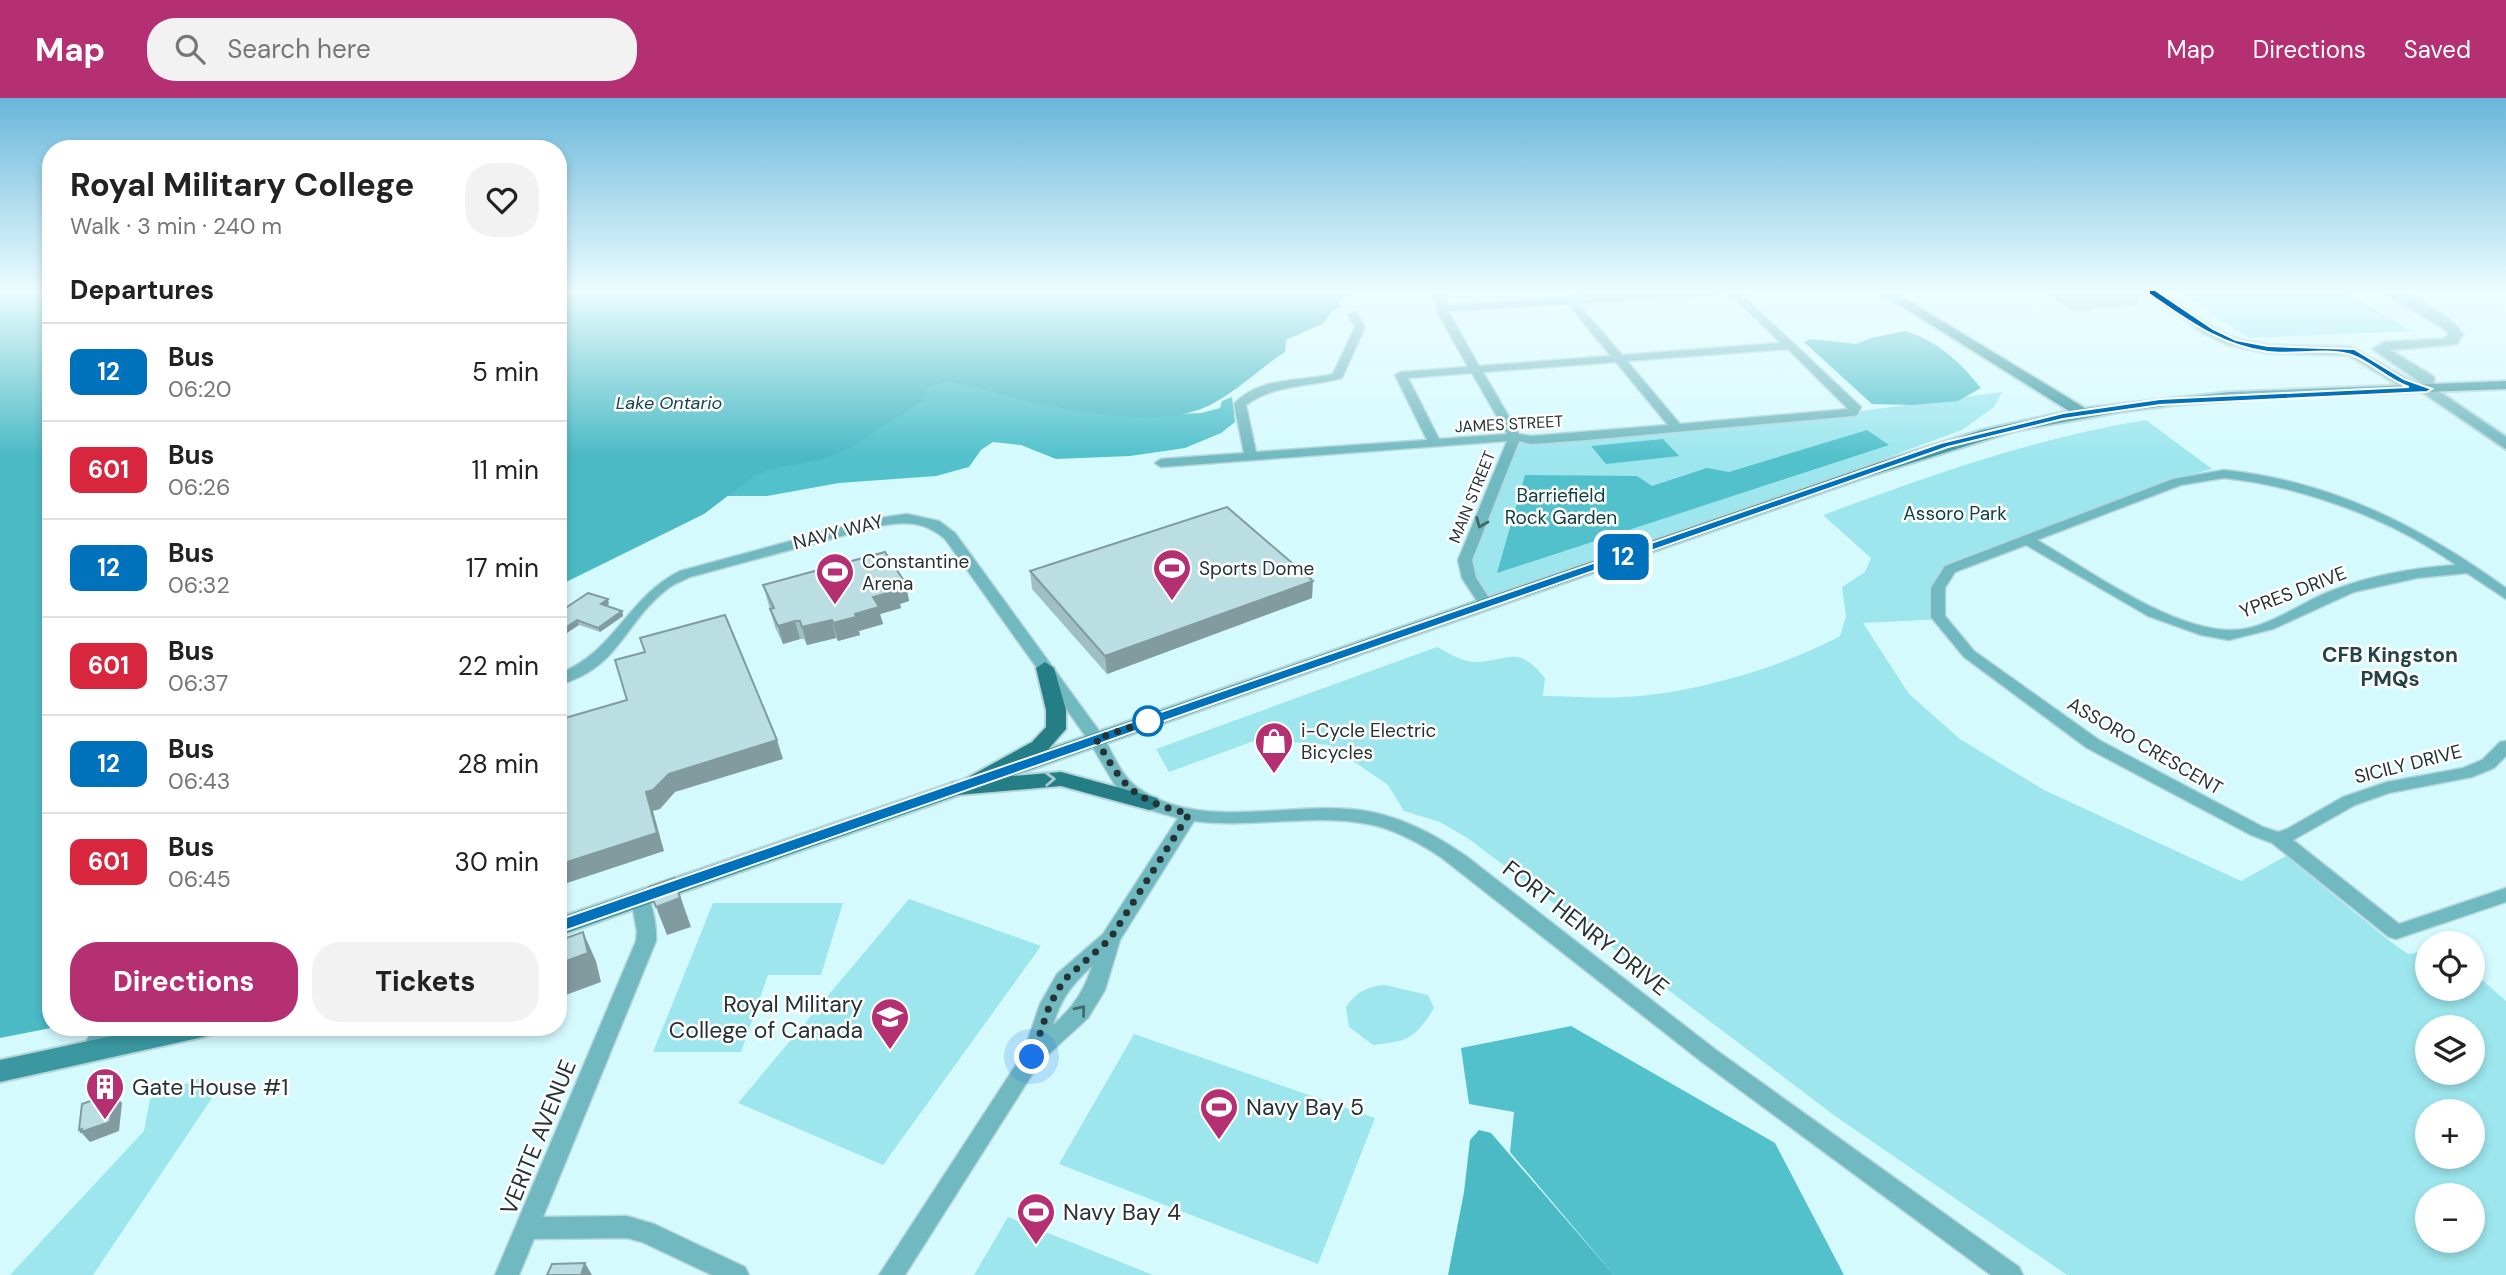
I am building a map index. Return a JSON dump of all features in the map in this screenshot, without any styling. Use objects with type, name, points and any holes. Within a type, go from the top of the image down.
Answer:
[{"type":"main road","points":[[1974,347],[2082,413]]},
{"type":"main road","points":[[567,924],[1944,445],[2082,413],[2227,397],[2506,385]]},
{"type":"main road","points":[[983,779],[1039,747],[1056,729],[1056,710],[1045,668]]},
{"type":"main road","points":[[958,788],[1061,779],[1149,803]]},
{"type":"main road","points":[[0,1071],[165,1036]]},
{"type":"street","points":[[1251,458],[1240,404],[1267,386],[1325,380],[1338,376],[1351,347]]},
{"type":"street","name":"MAIN STREET","points":[[1464,347],[1516,437],[1465,560],[1465,571],[1469,580],[1486,604]]},
{"type":"street","points":[[1609,347],[1676,427]]},
{"type":"street","points":[[1435,444],[1401,375],[1777,347]]},
{"type":"street","name":"JAMES STREET","points":[[1161,463],[1516,437],[1531,440],[1853,412],[1855,407],[1790,347]]},
{"type":"street","points":[[2258,347],[2351,351],[2401,381],[2427,389],[2506,444]]},
{"type":"street","points":[[2383,347],[2380,349],[2429,380],[2427,389]]},
{"type":"street","name":"ASSORO CRESCENT","points":[[2506,595],[2413,533],[2345,502],[2265,478],[2238,475],[2210,475],[2179,482],[1950,569],[1938,587],[1938,617],[1969,654],[2028,699],[2093,744],[2179,791],[2278,838],[2396,932],[2506,895]]},
{"type":"street","name":"NAVY WAY","points":[[567,676],[585,669],[602,657],[662,587],[685,574],[877,522],[903,518],[928,521],[942,527],[1096,739]]},
{"type":"street","name":"YPRES DRIVE","points":[[2027,540],[2153,612],[2187,628],[2216,634],[2248,633],[2336,593],[2394,577],[2428,571],[2469,569]]},
{"type":"street","name":"FORT HENRY DRIVE","points":[[1096,739],[1120,780],[1130,791],[1149,803],[1189,814],[1218,817],[1308,814],[1361,816],[1390,823],[1429,840],[1460,861],[1709,1056],[2011,1275]]},
{"type":"street","name":"SICILY DRIVE","points":[[2278,838],[2293,834],[2348,801],[2387,788],[2466,773],[2488,764],[2506,746]]},
{"type":"street","points":[[1032,1057],[1081,1012],[1095,990],[1110,939],[1189,814]]},
{"type":"street","name":"VERITE AVENUE","points":[[508,1275],[646,941],[647,932],[640,899]]},
{"type":"street","points":[[891,1275],[1032,1057],[1050,1004],[1064,980],[1110,939]]},
{"type":"street","points":[[88,1054],[100,1036]]},
{"type":"street","points":[[529,1228],[627,1227],[646,1232],[737,1275]]},
{"type":"green space","points":[[1809,347],[1938,347],[1981,388],[1958,401],[1913,405],[1872,404]]},
{"type":"green space","points":[[950,375],[1148,415],[1201,413],[1220,408],[1222,401],[1232,397],[1235,422],[1221,433],[1185,448],[1130,456],[1056,459],[1021,445],[993,442],[981,450],[969,467],[936,476],[839,483],[767,496],[716,496],[921,383]]},
{"type":"green space","name":"Barriefield Rock Garden","points":[[2002,392],[1994,407],[1962,430],[1486,604],[1465,560],[1515,437],[1531,440],[1847,413]]},
{"type":"green space","name":"Assoro Park","points":[[2146,420],[2212,469],[2174,479],[1951,562],[1940,581],[1943,619],[1863,623],[1909,694],[1960,739],[2044,790],[2241,881],[2286,856],[2391,942],[2408,954],[2415,953],[2415,1001],[2485,1001],[2485,983],[2506,1001],[2506,1275],[2067,1275],[1835,1116],[1469,839],[1440,822],[1404,811],[1388,785],[1330,745],[1267,740],[1256,744],[1254,741],[1169,772],[1156,749],[1437,647],[1469,662],[1512,657],[1527,661],[1545,678],[1543,696],[1604,698],[1650,695],[1706,685],[1763,669],[1840,636],[1846,616],[1842,587],[1865,572],[1871,558],[1823,515],[1982,460],[2063,437]]},
{"type":"green space","points":[[1867,430],[1889,445],[1497,573],[1525,475],[1637,476],[1652,486],[1707,468],[1729,472]]},
{"type":"green space","points":[[1663,439],[1679,456],[1606,464],[1591,446]]},
{"type":"green space","points":[[909,899],[1041,946],[883,1165],[738,1103]]},
{"type":"green space","points":[[713,903],[843,903],[821,975],[768,975],[741,1052],[653,1052]]},
{"type":"green space","points":[[1385,985],[1428,995],[1434,1008],[1410,1037],[1373,1045],[1349,1027],[1346,1007],[1363,991]]},
{"type":"green space","points":[[1571,1026],[1775,1143],[1844,1275],[1614,1275],[1510,1152],[1514,1112],[1469,1104],[1461,1048]]},
{"type":"green space","name":"Navy Bay 5","points":[[1134,1034],[1375,1118],[1318,1264],[1059,1164]]},
{"type":"green space","points":[[202,1077],[212,1098],[93,1275],[10,1275],[144,1131],[150,1099]]},
{"type":"green space","name":"Navy Bay 4","points":[[1008,1217],[1153,1275],[974,1275]]},
{"type":"water","points":[[0,347],[42,347],[42,1030],[0,1038]]},
{"type":"water","name":"Lake Ontario","points":[[567,347],[1285,347],[1285,352],[1212,404],[1174,415],[1144,417],[1077,411],[944,381],[928,388],[922,401],[850,448],[826,458],[769,470],[754,476],[704,514],[567,582]]},
{"type":"water","points":[[1479,1130],[1491,1133],[1614,1275],[1448,1275],[1464,1192],[1470,1140]]},
{"type":"building","name":"Sports Dome","points":[[1227,507],[1313,581],[1105,656],[1030,571]]},
{"type":"building","name":"Constantine Arena","points":[[885,552],[906,584],[896,586],[898,590],[873,597],[879,607],[833,623],[832,620],[802,627],[800,621],[795,621],[778,626],[770,609],[774,608],[763,585]]},
{"type":"building","points":[[588,593],[608,599],[601,604],[622,611],[598,628],[577,620],[567,627],[567,607]]},
{"type":"building","points":[[725,615],[777,740],[669,774],[653,790],[646,792],[657,833],[567,862],[567,717],[627,700],[615,660],[645,652],[640,638]]},
{"type":"building","points":[[674,878],[680,898],[656,907],[649,887]]},
{"type":"building","points":[[583,932],[588,953],[567,961],[567,938]]},
{"type":"building","points":[[113,1093],[110,1122],[81,1132],[82,1104]]},
{"type":"building","points":[[585,1263],[581,1275],[547,1275],[552,1264]]},
{"type":"bus line","name":"12","points":[[567,924],[1051,754],[1982,434],[2063,416],[2160,402],[2427,389],[2401,381],[2351,351],[2287,351],[2255,347]]},
{"type":"place","name":"Sports Dome","points":[[1172,602]]},
{"type":"place","name":"Constantine Arena","points":[[835,606]]},
{"type":"place","name":"i-Cycle Electric Bicycles","points":[[1274,775]]},
{"type":"place","name":"Royal Military College of Canada","points":[[890,1051]]},
{"type":"place","name":"Gate House #1","points":[[105,1121]]},
{"type":"place","name":"Navy Bay 5","points":[[1219,1141]]},
{"type":"place","name":"Navy Bay 4","points":[[1036,1246]]},
{"type":"district","name":"CFB Kingston PMQs","points":[[2390,667]]},
{"type":"route","points":[[1032,1057],[1050,1004],[1064,980],[1110,939],[1189,814],[1149,803],[1130,791],[1110,765],[1096,739],[1148,721]]}]
